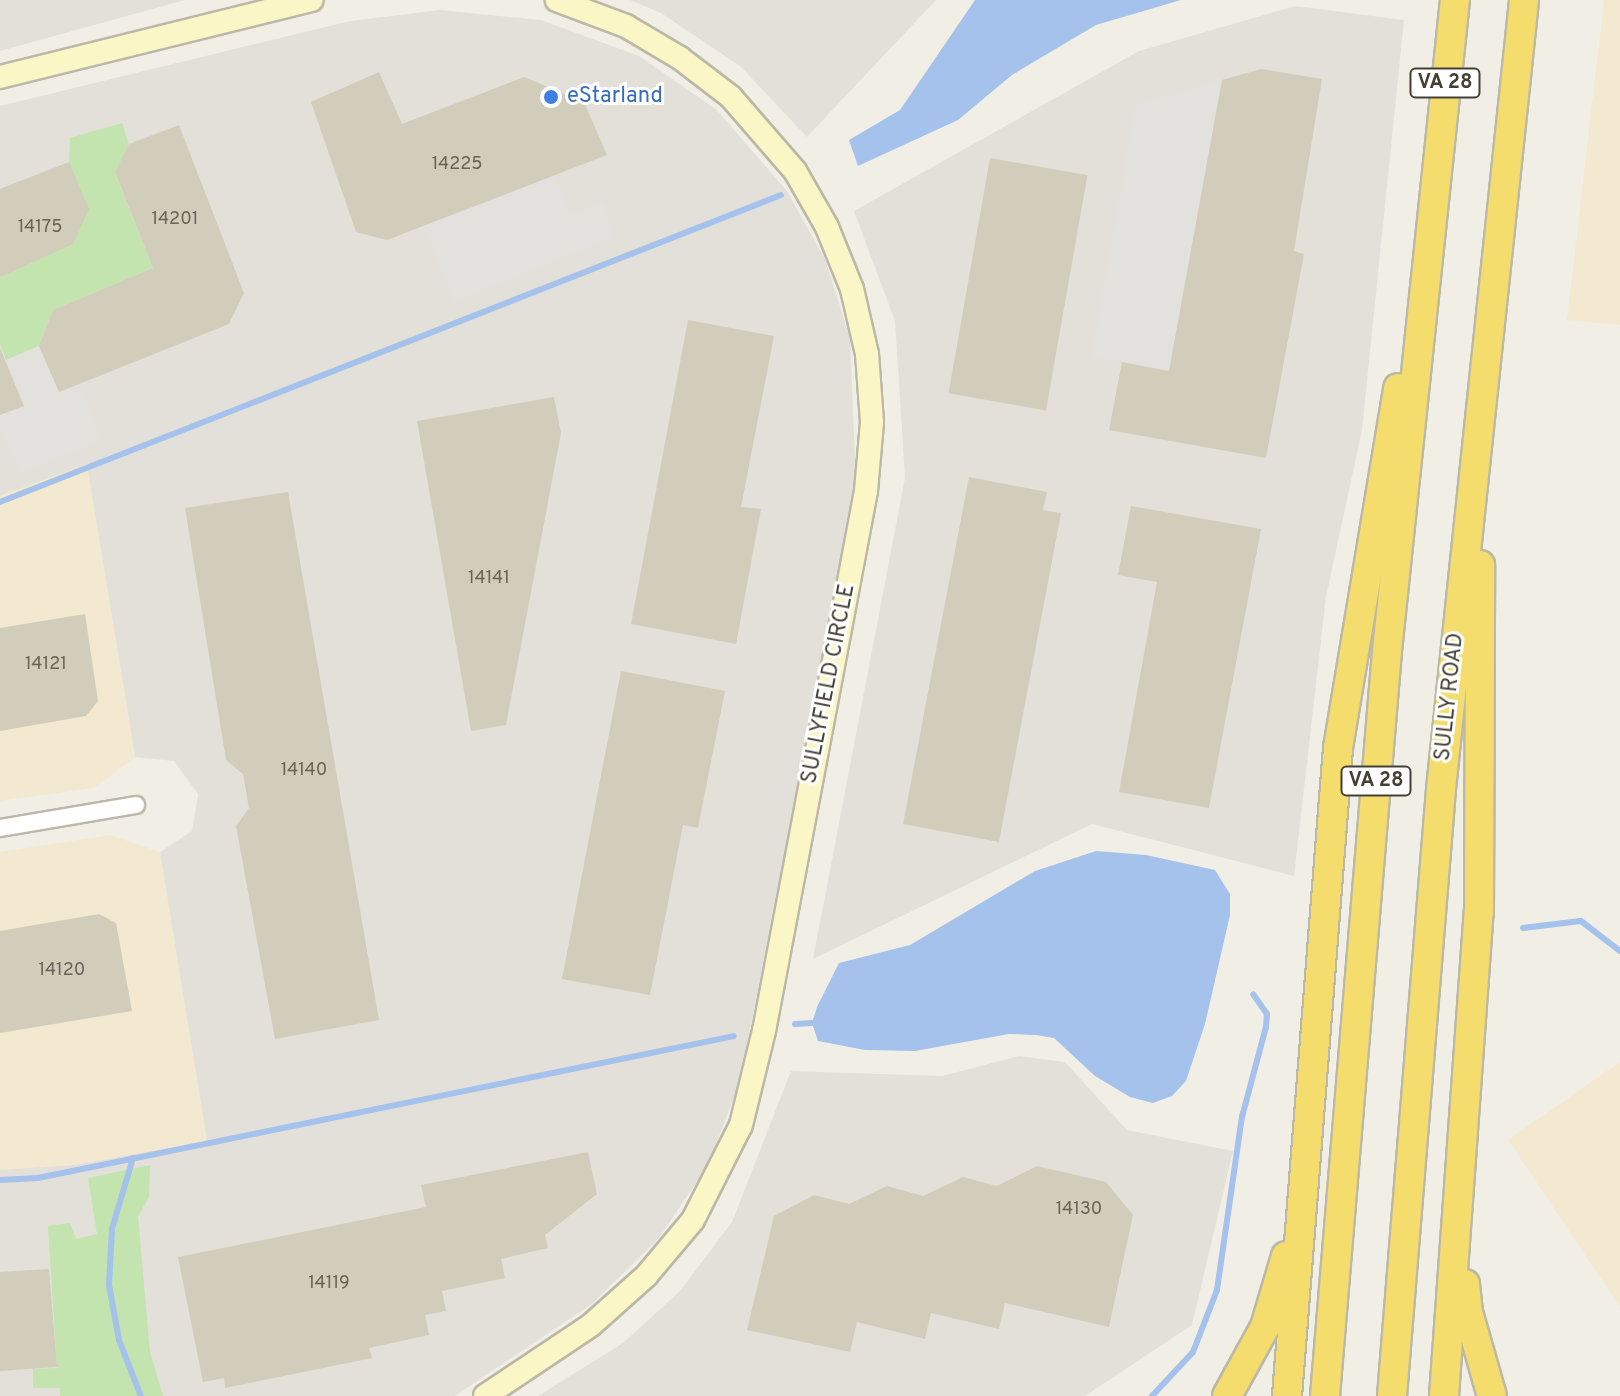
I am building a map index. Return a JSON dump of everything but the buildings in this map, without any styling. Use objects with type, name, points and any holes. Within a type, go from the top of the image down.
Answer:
[{"type":"highway","name":"VA 28","points":[[1325,1396],[1387,651],[1455,0]]},
{"type":"highway","name":"SULLY ROAD","points":[[1392,1396],[1441,789],[1524,0]]},
{"type":"highway","points":[[1287,1396],[1312,1114],[1338,748],[1436,167]]},
{"type":"highway","points":[[1444,1396],[1480,873],[1481,404]]},
{"type":"highway","points":[[1227,1396],[1265,1327],[1289,1248],[1312,1114]]},
{"type":"highway","points":[[1459,1203],[1468,1312],[1492,1396]]},
{"type":"street","points":[[0,77],[252,8],[312,0]]},
{"type":"street","name":"SULLYFIELD CIRCLE","points":[[485,1396],[591,1325],[646,1276],[693,1220],[741,1125],[764,1031],[866,491],[872,422],[867,354],[852,289],[827,227],[795,171],[753,119],[680,58],[626,26],[557,0]]},
{"type":"street","points":[[0,828],[136,805]]},
{"type":"shaded area","points":[[0,0],[185,0],[0,51]]},
{"type":"shaded area","points":[[630,0],[936,0],[807,137],[740,66],[661,13]]},
{"type":"shaded area","points":[[1604,0],[1620,0],[1620,325],[1567,320]]},
{"type":"shaded area","points":[[1295,6],[1404,20],[1362,430],[1326,597],[1294,876],[1092,824],[813,959],[905,478],[895,321],[854,211],[1139,51]]},
{"type":"shaded area","points":[[440,10],[541,20],[639,56],[717,110],[787,191],[825,259],[850,338],[856,484],[740,1082],[708,1165],[659,1238],[592,1304],[455,1396],[0,1396],[0,1170],[74,1165],[207,1141],[160,852],[192,831],[198,794],[174,761],[135,757],[87,464],[0,496],[0,106],[350,21]]},
{"type":"shaded area","points":[[1222,80],[1169,371],[1092,356],[1136,105]]},
{"type":"shaded area","points":[[555,176],[571,215],[603,203],[613,237],[454,302],[424,226]]},
{"type":"shaded area","points":[[39,346],[59,392],[79,384],[101,440],[21,473],[0,431],[0,415],[23,405],[6,360]]},
{"type":"shaded area","points":[[87,463],[135,757],[94,788],[0,801],[0,496]]},
{"type":"shaded area","points":[[110,835],[160,852],[207,1141],[74,1165],[0,1170],[0,852]]},
{"type":"shaded area","points":[[1019,1056],[1065,1062],[1127,1130],[1233,1151],[1192,1325],[1085,1396],[538,1396],[623,1343],[680,1291],[732,1222],[791,1071],[942,1076]]},
{"type":"shaded area","points":[[1620,1062],[1620,1307],[1508,1140]]},
{"type":"green space","points":[[122,123],[129,144],[115,173],[153,268],[53,310],[39,346],[6,360],[0,344],[0,277],[69,162],[70,138]]},
{"type":"green space","points":[[150,1165],[149,1197],[138,1216],[150,1352],[163,1396],[60,1396],[60,1388],[33,1388],[33,1369],[57,1368],[48,1226],[70,1223],[76,1239],[97,1234],[88,1178]]},
{"type":"water","points":[[975,0],[1181,0],[1096,25],[1012,75],[958,120],[858,166],[849,140],[900,110]]},
{"type":"water","points":[[1096,851],[1146,855],[1215,870],[1230,894],[1230,915],[1205,1024],[1186,1081],[1172,1096],[1153,1103],[1130,1097],[1095,1076],[1054,1038],[1036,1035],[1009,1034],[915,1051],[865,1050],[818,1041],[812,1023],[839,963],[910,945],[1035,871]]},
{"type":"waterway","points":[[0,502],[781,195]]},
{"type":"waterway","points":[[1523,928],[1581,921],[1620,951]]},
{"type":"waterway","points":[[1152,1396],[1193,1352],[1217,1290],[1242,1117],[1266,1027],[1267,1014],[1253,994]]},
{"type":"waterway","points":[[795,1024],[812,1023]]},
{"type":"waterway","points":[[0,1180],[38,1178],[734,1036]]},
{"type":"waterway","points":[[133,1158],[112,1229],[109,1285],[119,1340],[141,1396]]},
{"type":"place","name":"eStarland","points":[[551,97]]}]
